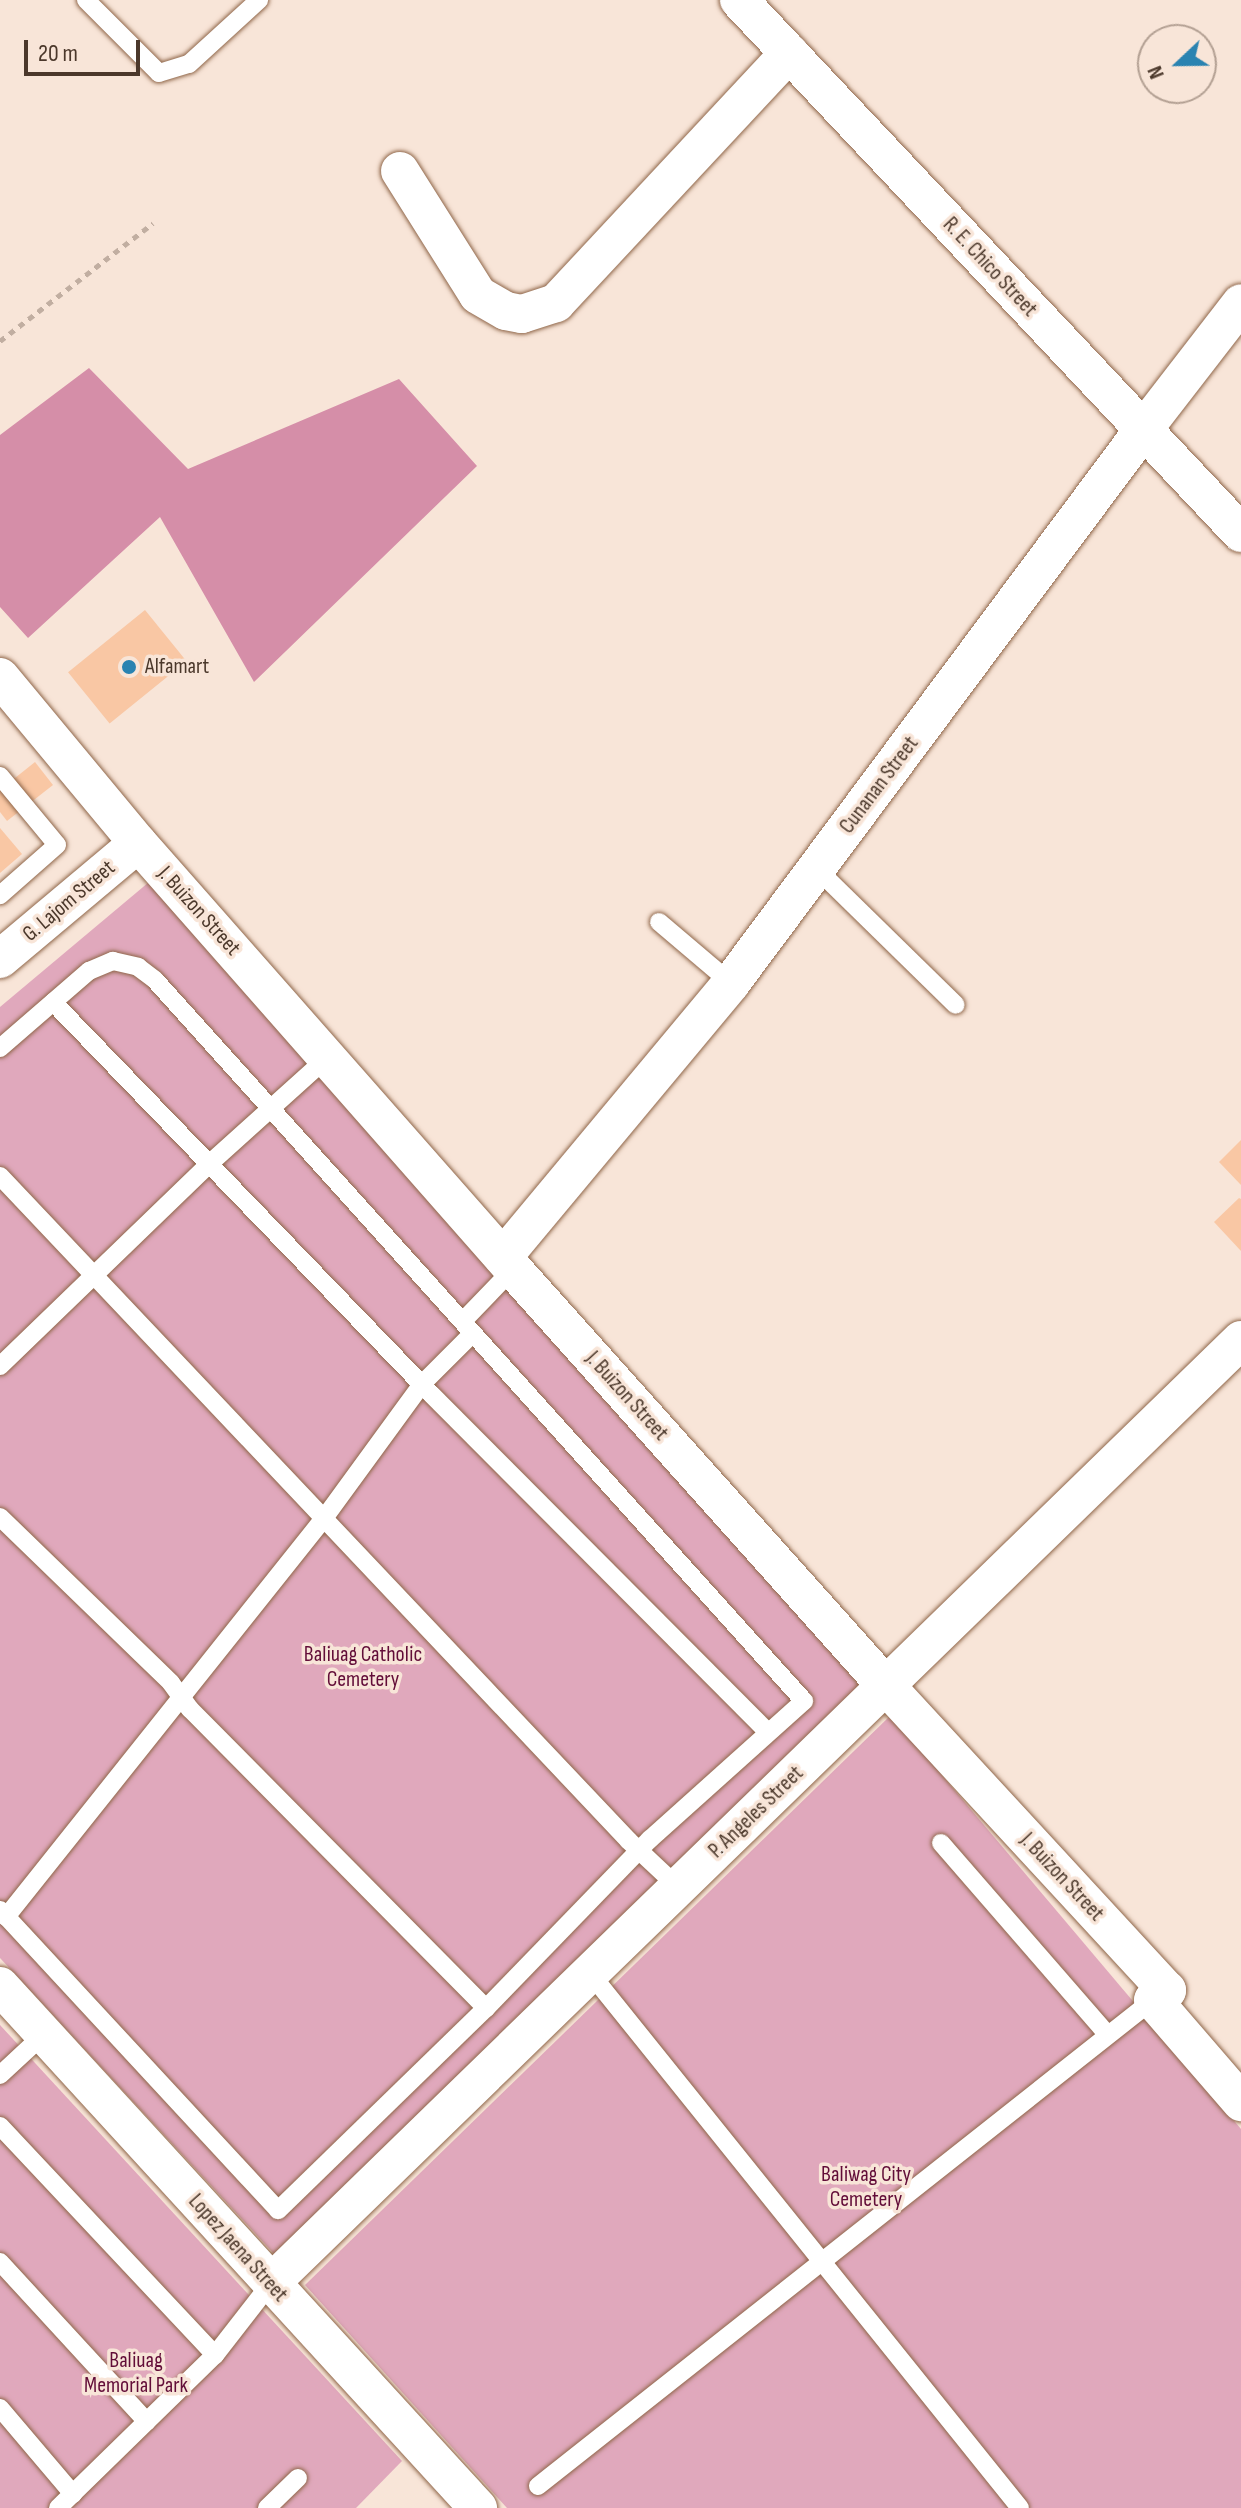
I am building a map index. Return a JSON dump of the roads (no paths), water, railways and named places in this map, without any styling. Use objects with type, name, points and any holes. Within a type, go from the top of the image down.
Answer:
[{"type":"street","name":"R. E. Chico Street","points":[[739,0],[1241,533]]},
{"type":"street","points":[[400,171],[478,295],[506,311],[522,314],[556,303],[789,53]]},
{"type":"street","name":"Cunanan Street","points":[[508,1263],[731,983],[1241,303]]},
{"type":"street","name":"J. Buizon Street","points":[[3,686],[508,1263],[887,1687],[1167,1990],[1153,2000]]},
{"type":"street","name":"G. Lajom Street","points":[[0,959],[138,843]]},
{"type":"street","name":"P. Angeles Street","points":[[271,2283],[1241,1340]]},
{"type":"street","name":"Lopez Jaena Street","points":[[0,1986],[478,2508]]},
{"type":"street","points":[[1153,2000],[1241,2102]]},
{"type":"lane","points":[[86,0],[159,73],[189,64],[259,0]]},
{"type":"lane","points":[[0,776],[57,845],[0,895]]},
{"type":"lane","points":[[817,869],[956,1005]]},
{"type":"lane","points":[[659,922],[731,983]]},
{"type":"lane","points":[[0,1048],[89,971],[113,961],[138,967],[155,980],[272,1108],[468,1327],[804,1701],[639,1850],[486,2008],[278,2210],[3,1914],[325,1517],[422,1384],[468,1327],[508,1263]]},
{"type":"lane","points":[[53,1002],[422,1384],[768,1732]]},
{"type":"lane","points":[[0,1366],[96,1277],[208,1165],[329,1056]]},
{"type":"lane","points":[[0,1176],[639,1850],[678,1887]]},
{"type":"lane","points":[[0,1517],[486,2008]]},
{"type":"lane","points":[[941,1843],[1108,2035]]},
{"type":"lane","points":[[590,1973],[1020,2508]]},
{"type":"lane","points":[[538,2486],[1153,2000]]},
{"type":"lane","points":[[0,2075],[43,2035]]},
{"type":"lane","points":[[0,2126],[215,2355]]},
{"type":"lane","points":[[0,2262],[147,2422]]},
{"type":"lane","points":[[58,2508],[215,2355],[271,2283]]},
{"type":"lane","points":[[0,2408],[73,2494]]},
{"type":"lane","points":[[267,2508],[298,2478]]},
{"type":"place","name":"Alfamart","points":[[129,667]]},
{"type":"park label","name":"Baliuag Catholic Cemetery","points":[[363,1666]]},
{"type":"park label","name":"Baliwag City Cemetery","points":[[866,2186]]},
{"type":"park label","name":"Baliuag Memorial Park","points":[[136,2372]]}]
